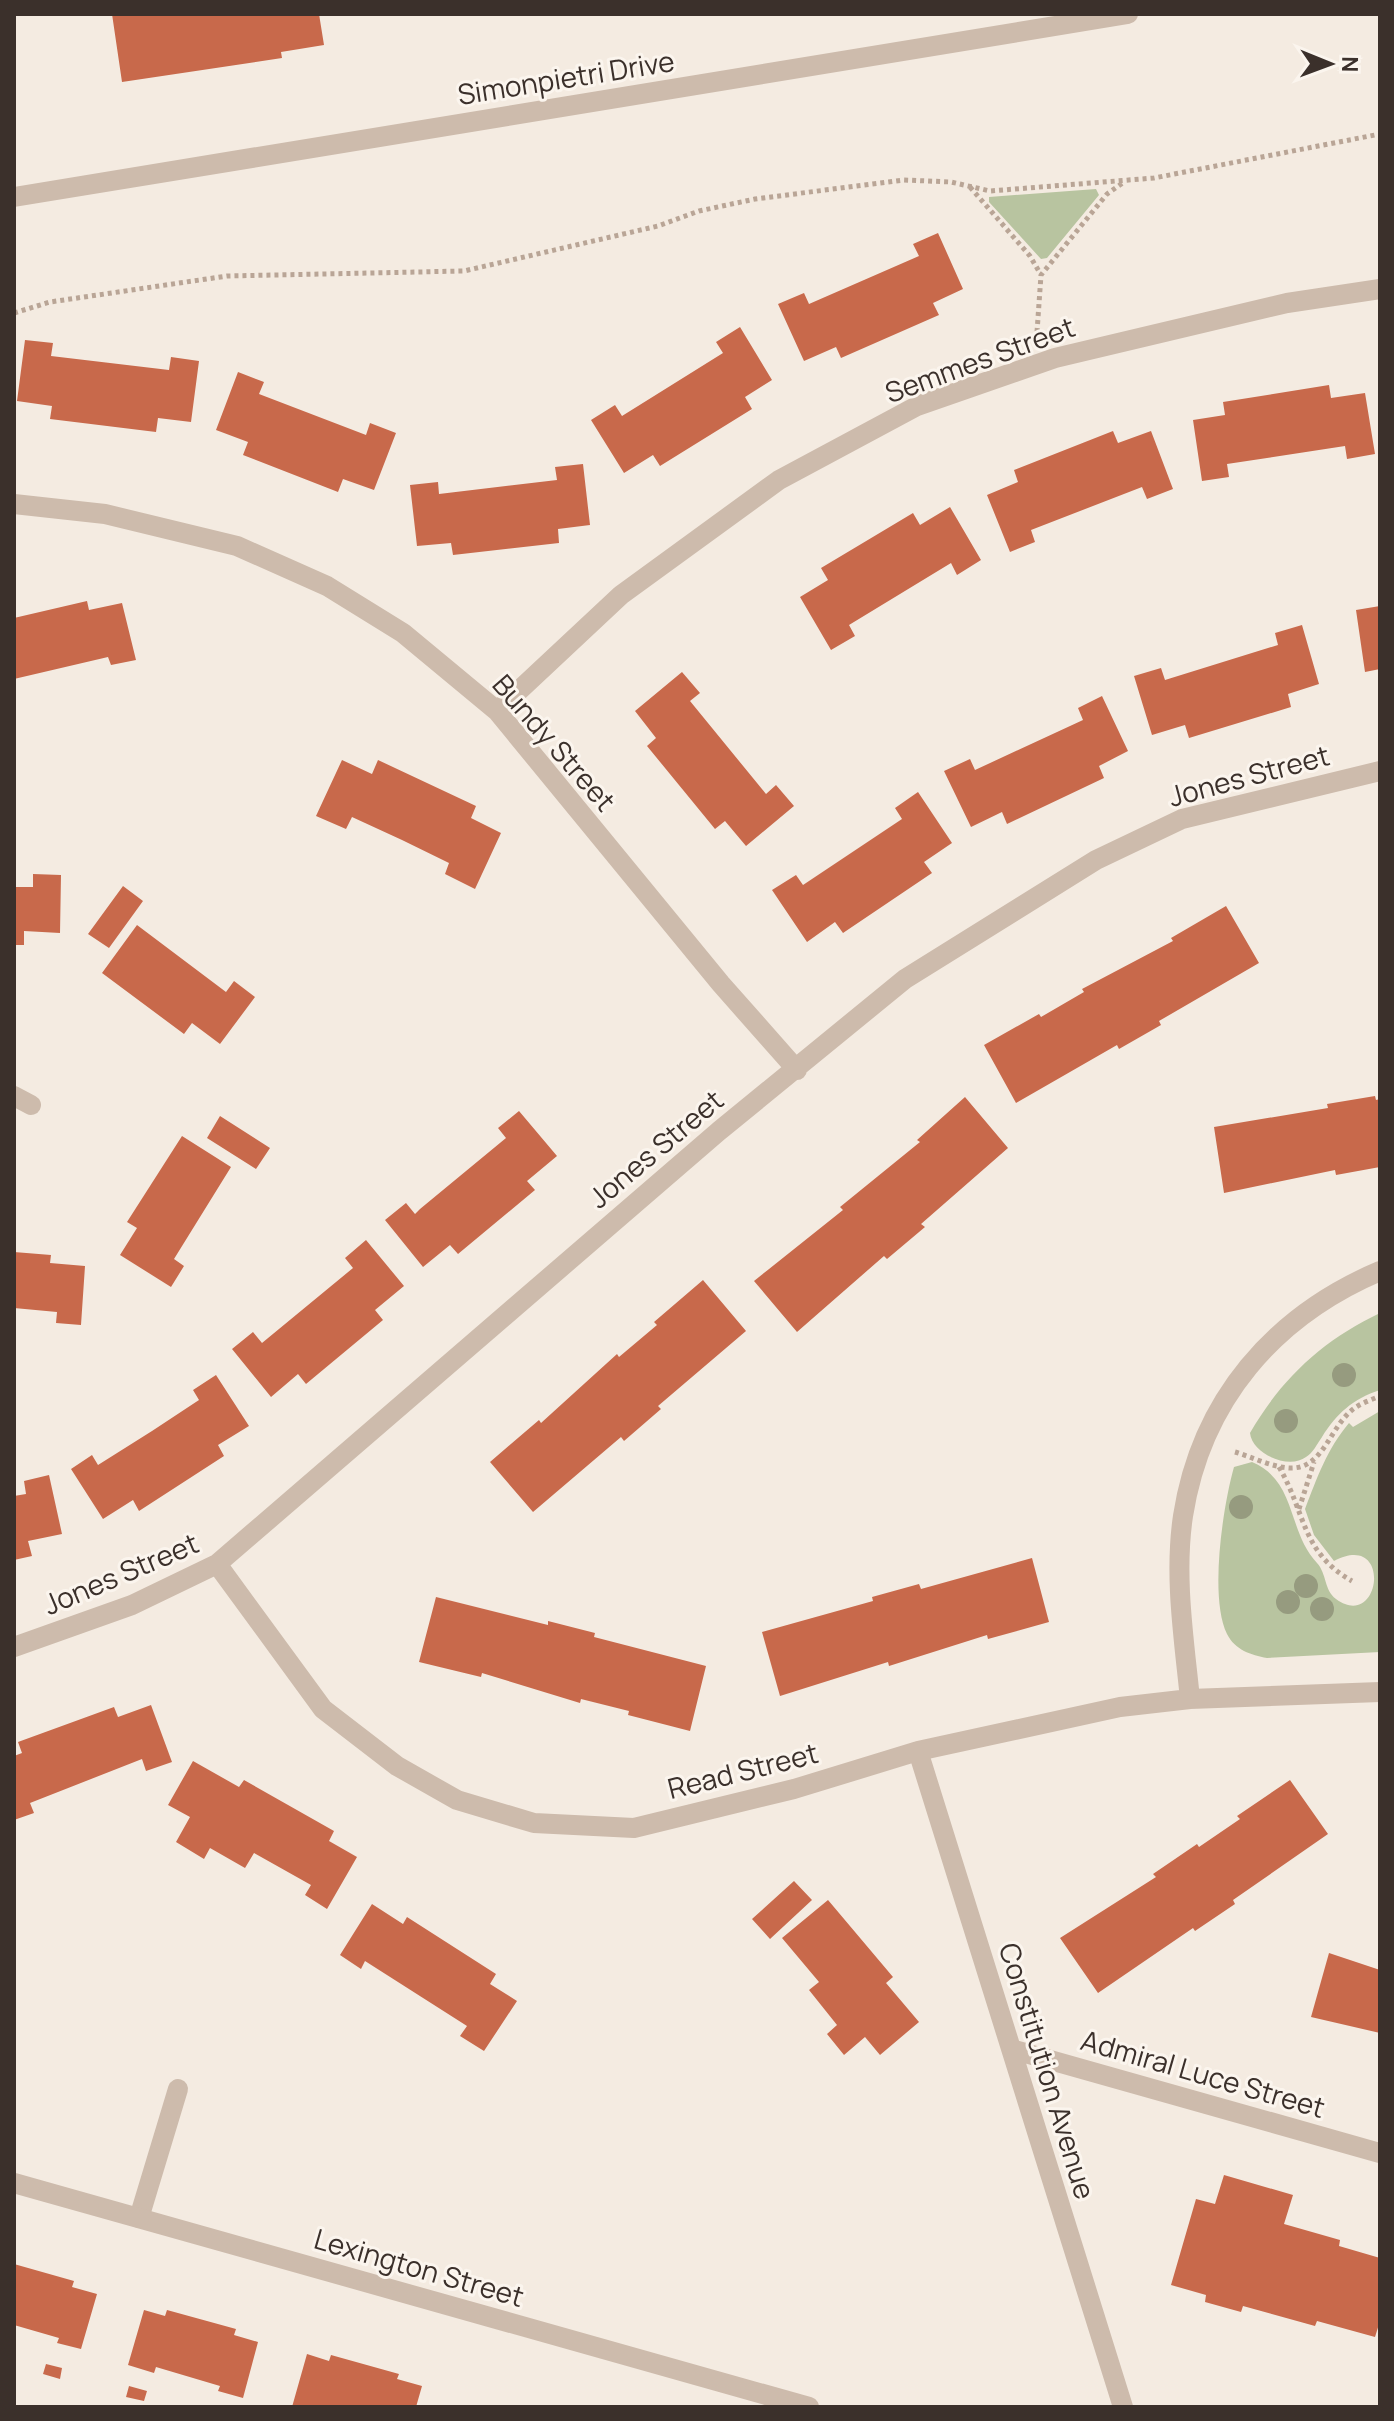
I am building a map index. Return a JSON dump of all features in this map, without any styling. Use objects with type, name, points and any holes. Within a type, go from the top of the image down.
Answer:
[{"type":"street","name":"Simonpietri Drive","points":[[14,197],[1128,14]]},
{"type":"street","name":"Semmes Street","points":[[497,711],[621,595],[779,480],[917,406],[1037,365],[1287,303],[1380,289]]},
{"type":"street","name":"Bundy Street","points":[[14,504],[105,514],[237,546],[327,586],[403,633],[497,711],[721,984],[797,1070]]},
{"type":"street","name":"Jones Street","points":[[14,1647],[132,1605],[217,1564],[695,1152],[905,979],[1096,860],[1182,819],[1380,771]]},
{"type":"street","points":[[1190,1699],[1180,1594],[1182,1519],[1191,1476],[1204,1441],[1234,1385],[1267,1345],[1302,1312],[1341,1288],[1380,1271]]},
{"type":"street","name":"Read Street","points":[[217,1564],[323,1709],[397,1766],[457,1800],[534,1823],[634,1828],[794,1789],[918,1751],[1120,1707],[1190,1699],[1380,1692]]},
{"type":"street","name":"Constitution Avenue","points":[[918,1751],[1123,2407]]},
{"type":"street","name":"Admiral Luce Street","points":[[1011,2049],[1380,2153]]},
{"type":"street","points":[[139,2218],[178,2089]]},
{"type":"street","name":"Lexington Street","points":[[14,2183],[809,2407]]},
{"type":"path","points":[[14,313],[50,302],[227,276],[464,271],[658,226],[699,211],[755,199],[904,180],[990,191],[1154,178],[1380,134]]},
{"type":"path","points":[[1037,365],[1037,301],[1041,275],[1107,194],[1126,180]]},
{"type":"path","points":[[969,186],[1030,256],[1041,275]]},
{"type":"path","points":[[1299,1509],[1314,1461],[1337,1426],[1353,1409],[1380,1396]]},
{"type":"path","points":[[1204,1441],[1279,1467],[1303,1467],[1314,1461]]},
{"type":"path","points":[[1279,1467],[1299,1509],[1306,1535],[1316,1551],[1331,1569],[1352,1581]]},
{"type":"green space","points":[[1096,189],[1099,195],[1047,258],[1041,259],[989,202],[989,197]]},
{"type":"green space","points":[[1380,1313],[1380,1390],[1346,1408],[1311,1453],[1299,1461],[1272,1458],[1257,1447],[1250,1433],[1290,1378],[1340,1336]]},
{"type":"green space","points":[[1380,1411],[1380,1652],[1267,1658],[1244,1651],[1227,1634],[1219,1598],[1222,1527],[1234,1467],[1252,1462],[1277,1481],[1307,1550],[1320,1567],[1332,1595],[1351,1606],[1363,1603],[1371,1593],[1374,1581],[1366,1558],[1353,1555],[1334,1561],[1314,1535],[1305,1509],[1323,1464],[1341,1433],[1349,1423],[1353,1427]]},
{"type":"building","points":[[112,14],[319,14],[324,45],[281,52],[282,58],[122,82]]},
{"type":"building","points":[[938,233],[963,289],[933,303],[939,315],[841,358],[836,347],[804,361],[778,304],[804,293],[809,304],[919,256],[913,244]]},
{"type":"building","points":[[740,327],[772,380],[745,397],[752,409],[660,466],[653,455],[624,473],[591,420],[615,405],[622,416],[723,353],[716,342]]},
{"type":"building","points":[[25,340],[53,343],[51,356],[169,370],[171,357],[199,361],[191,422],[158,418],[156,432],[50,419],[52,406],[17,401]]},
{"type":"building","points":[[238,372],[264,382],[259,394],[366,435],[370,423],[396,433],[374,490],[343,479],[338,492],[243,455],[248,442],[216,430]]},
{"type":"building","points":[[1329,385],[1331,398],[1365,393],[1375,454],[1347,459],[1345,446],[1227,464],[1229,477],[1202,481],[1193,420],[1225,415],[1223,402]]},
{"type":"building","points":[[1113,431],[1118,443],[1151,431],[1173,489],[1147,499],[1142,487],[1031,530],[1035,542],[1010,552],[987,495],[1018,482],[1014,470]]},
{"type":"building","points":[[583,464],[590,525],[558,529],[559,543],[453,555],[451,543],[417,546],[410,485],[438,482],[439,494],[557,480],[555,467]]},
{"type":"building","points":[[950,507],[981,560],[957,575],[951,563],[849,625],[855,636],[831,650],[800,597],[828,580],[821,568],[913,513],[920,525]]},
{"type":"building","points":[[87,601],[89,610],[122,603],[136,660],[111,665],[108,657],[14,679],[14,618]]},
{"type":"building","points":[[1380,606],[1380,669],[1365,672],[1356,610]]},
{"type":"building","points":[[1302,625],[1319,684],[1288,694],[1291,707],[1189,738],[1185,725],[1152,735],[1134,676],[1161,668],[1165,680],[1278,645],[1275,633]]},
{"type":"building","points":[[682,672],[700,693],[690,701],[766,794],[776,785],[794,806],[746,846],[725,821],[715,829],[647,746],[656,738],[635,711]]},
{"type":"building","points":[[1102,696],[1128,751],[1099,766],[1104,778],[1007,824],[1002,812],[971,827],[944,771],[970,759],[975,770],[1083,720],[1078,708]]},
{"type":"building","points":[[342,760],[372,774],[378,760],[476,806],[471,818],[501,833],[475,889],[445,874],[449,863],[352,817],[346,829],[316,816]]},
{"type":"building","points":[[918,792],[952,843],[924,862],[932,873],[843,933],[835,922],[807,942],[772,890],[796,875],[803,885],[902,819],[895,808]]},
{"type":"building","points":[[33,874],[61,875],[60,933],[24,931],[24,945],[14,945],[14,887],[33,887]]},
{"type":"building","points":[[123,886],[143,901],[109,948],[88,934]]},
{"type":"building","points":[[1226,906],[1259,963],[1159,1021],[1161,1025],[1119,1049],[1117,1045],[1016,1103],[984,1045],[1039,1014],[1041,1017],[1084,992],[1082,989],[1173,941],[1171,938]]},
{"type":"building","points":[[137,925],[226,992],[234,981],[255,997],[220,1044],[192,1023],[184,1034],[102,973]]},
{"type":"building","points":[[1375,1096],[1376,1100],[1380,1099],[1380,1167],[1336,1175],[1335,1170],[1224,1193],[1214,1127],[1328,1108],[1327,1104]]},
{"type":"building","points":[[965,1097],[1008,1148],[921,1224],[925,1227],[887,1259],[884,1256],[797,1332],[754,1281],[843,1210],[840,1207],[920,1142],[917,1140]]},
{"type":"building","points":[[519,1111],[557,1156],[527,1181],[535,1190],[458,1254],[450,1245],[423,1267],[385,1220],[406,1203],[415,1214],[506,1138],[498,1128]]},
{"type":"building","points":[[220,1116],[270,1148],[256,1169],[207,1138]]},
{"type":"building","points":[[182,1136],[231,1167],[174,1259],[184,1266],[171,1287],[120,1255],[137,1228],[127,1222]]},
{"type":"building","points":[[366,1240],[404,1286],[375,1310],[383,1320],[306,1384],[298,1374],[271,1397],[232,1349],[253,1332],[262,1343],[353,1268],[345,1258]]},
{"type":"building","points":[[14,1252],[51,1255],[50,1263],[85,1266],[81,1325],[56,1323],[57,1312],[14,1308]]},
{"type":"building","points":[[703,1280],[746,1331],[658,1406],[661,1409],[624,1441],[621,1437],[533,1512],[490,1462],[539,1420],[541,1423],[617,1354],[619,1357],[657,1325],[654,1322]]},
{"type":"building","points":[[216,1375],[249,1426],[218,1445],[224,1456],[139,1511],[133,1500],[103,1519],[71,1469],[92,1455],[98,1465],[152,1431],[199,1400],[193,1390]]},
{"type":"building","points":[[49,1475],[62,1534],[28,1541],[32,1556],[14,1560],[14,1496],[26,1494],[24,1481]]},
{"type":"building","points":[[1032,1558],[1049,1622],[988,1639],[987,1635],[889,1666],[888,1662],[780,1696],[762,1632],[873,1601],[872,1597],[919,1584],[921,1589]]},
{"type":"building","points":[[436,1597],[548,1625],[548,1621],[595,1633],[594,1637],[706,1666],[690,1731],[628,1715],[629,1711],[581,1699],[580,1703],[482,1673],[481,1677],[419,1662]]},
{"type":"building","points":[[151,1705],[172,1762],[146,1771],[142,1759],[30,1803],[34,1813],[14,1820],[14,1756],[22,1753],[18,1742],[114,1707],[118,1717]]},
{"type":"building","points":[[193,1761],[239,1787],[244,1780],[334,1831],[329,1841],[357,1857],[327,1909],[305,1895],[311,1885],[254,1853],[245,1868],[210,1848],[204,1859],[176,1842],[190,1817],[168,1805]]},
{"type":"building","points":[[1290,1780],[1328,1834],[1233,1900],[1235,1904],[1195,1931],[1193,1928],[1098,1993],[1060,1938],[1156,1877],[1153,1874],[1240,1819],[1237,1816]]},
{"type":"building","points":[[794,1881],[812,1900],[770,1939],[752,1919]]},
{"type":"building","points":[[828,1900],[893,1977],[886,1983],[919,2022],[880,2055],[865,2037],[844,2055],[827,2034],[837,2025],[809,1990],[819,1982],[782,1938]]},
{"type":"building","points":[[372,1904],[403,1924],[407,1917],[496,1974],[490,1984],[517,2001],[484,2051],[460,2036],[467,2026],[365,1961],[361,1969],[340,1955]]},
{"type":"building","points":[[1329,1953],[1380,1970],[1380,2033],[1311,2017]]},
{"type":"building","points":[[1224,2175],[1293,2195],[1284,2224],[1340,2240],[1339,2246],[1380,2258],[1380,2321],[1375,2337],[1317,2321],[1315,2326],[1243,2306],[1241,2312],[1205,2302],[1206,2295],[1171,2285],[1196,2199],[1215,2204]]},
{"type":"building","points":[[14,2264],[74,2281],[72,2287],[97,2294],[81,2349],[57,2343],[59,2338],[14,2325]]},
{"type":"building","points":[[144,2310],[165,2316],[167,2310],[236,2329],[234,2335],[258,2342],[243,2398],[218,2391],[220,2386],[156,2367],[154,2373],[128,2365]]},
{"type":"building","points":[[307,2354],[329,2361],[331,2355],[399,2374],[397,2379],[422,2386],[416,2407],[292,2407]]},
{"type":"building","points":[[46,2364],[62,2368],[60,2379],[43,2374]]},
{"type":"building","points":[[129,2386],[147,2391],[144,2401],[126,2397]]}]
